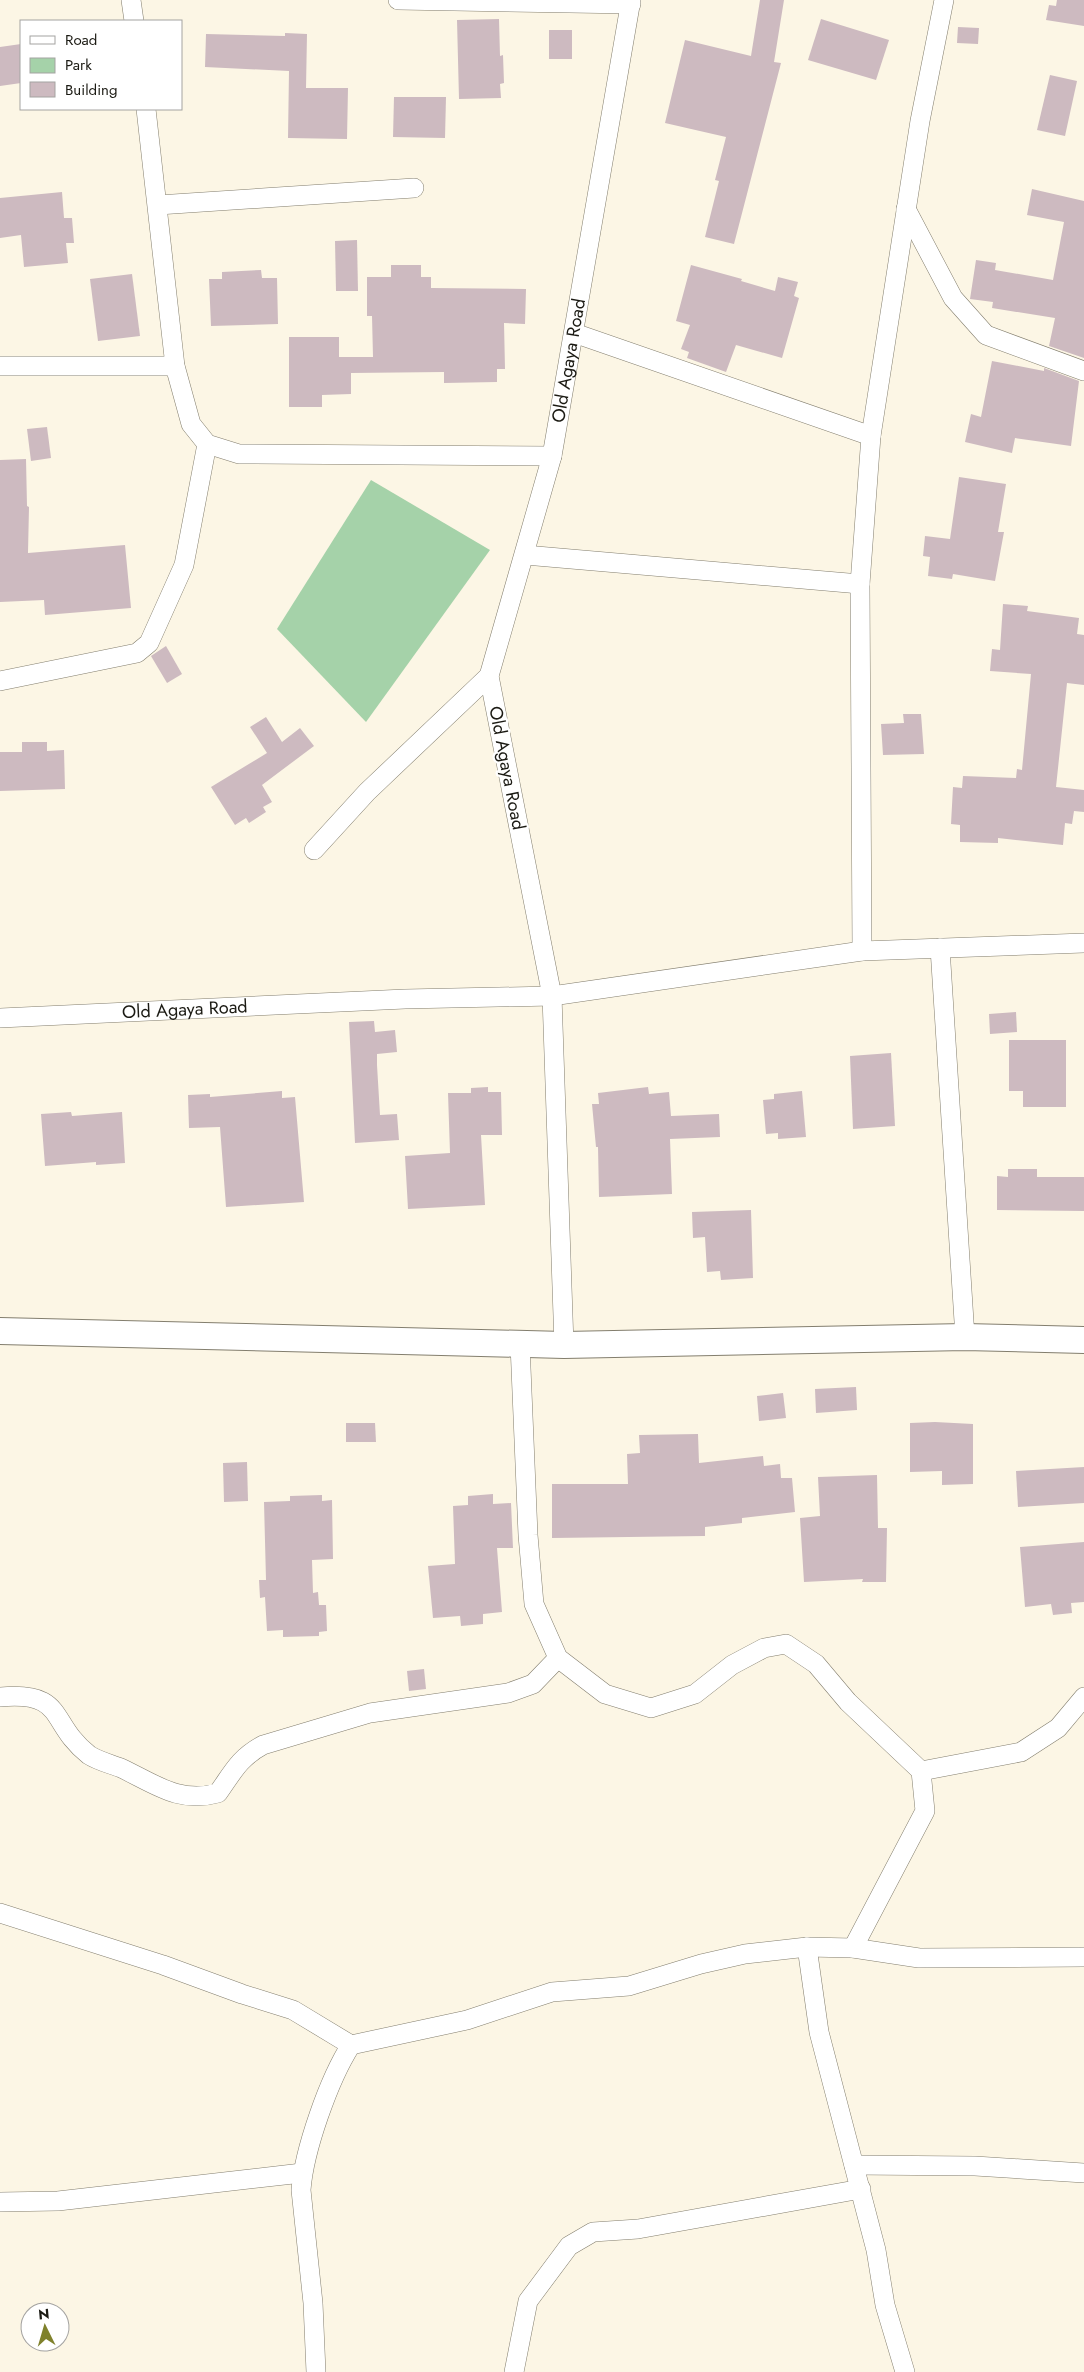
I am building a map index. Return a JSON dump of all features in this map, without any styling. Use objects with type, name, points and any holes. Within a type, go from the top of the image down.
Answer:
[{"type":"street","points":[[131,0],[134,20]]},
{"type":"street","points":[[398,0],[631,2]]},
{"type":"street","points":[[862,951],[860,584],[871,436],[920,121],[944,0]]},
{"type":"street","name":"Old Agaya Road","points":[[0,1018],[405,999],[552,996],[489,676],[526,555],[552,456],[631,2]]},
{"type":"street","points":[[146,110],[176,366],[191,424],[207,444],[240,454],[552,456]]},
{"type":"street","points":[[158,205],[414,188]]},
{"type":"street","points":[[906,209],[953,298],[986,335],[1084,371]]},
{"type":"street","points":[[574,333],[871,436]]},
{"type":"street","points":[[0,366],[176,366]]},
{"type":"street","points":[[0,681],[137,652],[148,644],[184,565],[207,444]]},
{"type":"street","points":[[526,555],[860,584]]},
{"type":"street","points":[[314,850],[367,792],[489,676]]},
{"type":"street","points":[[564,1345],[552,996],[862,951],[1084,943]]},
{"type":"street","points":[[940,948],[965,1337]]},
{"type":"street","points":[[0,1331],[564,1345],[965,1337],[1084,1340]]},
{"type":"street","points":[[520,1344],[525,1483],[534,1604],[558,1658],[605,1694],[651,1708],[694,1694],[740,1661],[764,1648],[786,1644],[816,1664],[848,1702],[921,1771],[925,1811],[853,1948]]},
{"type":"street","points":[[0,1697],[25,1695],[45,1702],[54,1711],[74,1740],[91,1756],[148,1780],[168,1792],[204,1797],[218,1793],[236,1766],[249,1753],[263,1745],[370,1713],[508,1694],[533,1684],[558,1658]]},
{"type":"street","points":[[921,1771],[1021,1752],[1058,1728],[1084,1698]]},
{"type":"street","points":[[0,1913],[163,1965],[242,1994],[293,2010],[350,2046],[467,2020],[552,1992],[629,1986],[701,1964],[745,1954],[807,1947],[853,1948],[919,1958],[1084,1956]]},
{"type":"street","points":[[807,1947],[818,2032],[876,2250],[885,2305],[905,2372]]},
{"type":"street","points":[[316,2372],[313,2303],[304,2227],[302,2173],[312,2137],[339,2064],[350,2046]]},
{"type":"street","points":[[854,2165],[974,2166],[1084,2173]]},
{"type":"street","points":[[0,2202],[58,2201],[302,2173]]},
{"type":"street","points":[[514,2372],[528,2301],[569,2246],[593,2232],[638,2229],[861,2189]]},
{"type":"green space","points":[[371,480],[490,550],[366,722],[277,629]]},
{"type":"building","points":[[760,0],[784,0],[774,62],[781,63],[734,244],[705,237],[719,181],[715,180],[726,137],[665,123],[685,40],[751,56]]},
{"type":"building","points":[[1057,0],[1084,0],[1084,26],[1046,20],[1049,5],[1056,6]]},
{"type":"building","points":[[499,19],[500,56],[503,55],[504,83],[500,84],[501,98],[459,99],[457,20]]},
{"type":"building","points":[[821,19],[889,40],[876,80],[808,60]]},
{"type":"building","points":[[958,27],[979,28],[978,44],[957,43]]},
{"type":"building","points":[[549,30],[572,30],[572,59],[549,59]]},
{"type":"building","points":[[285,33],[307,34],[306,88],[348,88],[347,139],[288,138],[289,71],[205,67],[206,34],[285,36]]},
{"type":"building","points":[[20,44],[20,83],[0,86],[0,47]]},
{"type":"building","points":[[1050,75],[1077,81],[1065,136],[1037,130]]},
{"type":"building","points":[[394,97],[446,97],[445,138],[393,137]]},
{"type":"building","points":[[1032,189],[1084,201],[1084,358],[1049,346],[1055,318],[992,308],[993,302],[970,299],[976,260],[996,263],[995,270],[1053,280],[1064,222],[1027,215]]},
{"type":"building","points":[[62,192],[64,218],[72,218],[74,243],[66,243],[68,263],[24,267],[21,235],[0,238],[0,198]]},
{"type":"building","points":[[357,240],[358,291],[336,291],[335,241]]},
{"type":"building","points":[[391,265],[421,265],[421,277],[431,277],[431,288],[526,289],[525,324],[504,323],[505,369],[497,369],[497,382],[444,383],[444,372],[351,373],[351,394],[322,395],[322,407],[289,407],[289,337],[339,337],[339,357],[373,357],[372,316],[367,316],[367,277],[391,277]]},
{"type":"building","points":[[691,265],[742,279],[741,281],[775,291],[778,277],[798,282],[794,296],[799,298],[782,358],[736,345],[726,372],[687,358],[689,352],[681,349],[690,325],[676,321]]},
{"type":"building","points":[[261,270],[262,278],[277,278],[278,324],[211,326],[209,279],[222,279],[222,272]]},
{"type":"building","points":[[132,274],[140,336],[98,341],[90,279]]},
{"type":"building","points":[[992,361],[1044,371],[1044,368],[1079,381],[1071,446],[1015,438],[1012,453],[965,442],[971,414],[981,417]]},
{"type":"building","points":[[47,427],[51,458],[31,461],[27,429]]},
{"type":"building","points":[[26,459],[27,506],[29,507],[28,553],[125,545],[131,608],[45,615],[44,600],[0,602],[0,460]]},
{"type":"building","points":[[959,477],[1006,484],[998,532],[1004,532],[995,581],[953,574],[952,579],[928,576],[930,557],[923,556],[925,536],[950,539]]},
{"type":"building","points":[[1003,604],[1028,606],[1027,611],[1079,618],[1077,634],[1084,635],[1084,685],[1067,683],[1056,787],[1084,790],[1084,812],[1074,811],[1072,824],[1065,823],[1063,845],[998,838],[998,843],[960,842],[960,825],[951,824],[953,787],[962,788],[963,776],[1016,778],[1017,769],[1022,770],[1031,674],[990,671],[992,649],[1000,650]]},
{"type":"building","points":[[166,646],[182,674],[167,683],[151,656]]},
{"type":"building","points":[[903,714],[921,714],[924,754],[883,755],[881,724],[904,723]]},
{"type":"building","points":[[266,717],[282,742],[300,728],[314,746],[262,785],[272,802],[263,807],[266,812],[249,823],[246,818],[235,825],[211,787],[267,753],[250,727]]},
{"type":"building","points":[[22,742],[47,742],[47,751],[64,750],[65,789],[0,791],[0,752],[22,752]]},
{"type":"building","points":[[1016,1012],[1017,1032],[990,1034],[989,1014]]},
{"type":"building","points":[[374,1021],[375,1032],[395,1030],[397,1052],[377,1054],[377,1065],[380,1115],[397,1114],[399,1140],[355,1143],[349,1022]]},
{"type":"building","points":[[1009,1040],[1066,1040],[1066,1107],[1023,1107],[1023,1091],[1009,1091]]},
{"type":"building","points":[[891,1053],[895,1126],[853,1129],[850,1056]]},
{"type":"building","points":[[488,1087],[488,1092],[501,1092],[502,1135],[481,1135],[485,1205],[408,1209],[405,1156],[450,1153],[448,1093],[471,1093],[471,1088]]},
{"type":"building","points":[[648,1087],[649,1094],[669,1092],[671,1116],[719,1114],[720,1137],[670,1139],[672,1194],[599,1197],[598,1147],[596,1147],[592,1104],[599,1104],[598,1093]]},
{"type":"building","points":[[282,1091],[282,1098],[295,1097],[304,1202],[226,1207],[220,1127],[189,1128],[188,1095],[210,1094],[210,1097]]},
{"type":"building","points":[[802,1091],[806,1137],[778,1139],[778,1133],[766,1134],[763,1100],[774,1099],[774,1094]]},
{"type":"building","points":[[71,1112],[72,1116],[122,1112],[125,1163],[96,1165],[96,1162],[45,1166],[41,1114]]},
{"type":"building","points":[[1008,1169],[1037,1169],[1037,1177],[1084,1177],[1084,1211],[997,1210],[997,1176],[1008,1177]]},
{"type":"building","points":[[751,1210],[753,1278],[721,1280],[720,1271],[707,1272],[705,1237],[693,1238],[692,1212]]},
{"type":"building","points":[[856,1387],[857,1410],[816,1413],[815,1389]]},
{"type":"building","points":[[783,1393],[786,1418],[759,1421],[757,1396]]},
{"type":"building","points":[[346,1423],[375,1423],[376,1442],[346,1442]]},
{"type":"building","points":[[910,1423],[973,1424],[973,1484],[942,1485],[942,1471],[910,1472]]},
{"type":"building","points":[[698,1434],[699,1463],[763,1456],[764,1466],[780,1464],[781,1478],[792,1478],[795,1512],[742,1518],[742,1523],[705,1527],[705,1536],[552,1538],[552,1484],[628,1484],[627,1454],[640,1453],[639,1435]]},
{"type":"building","points":[[247,1462],[248,1501],[224,1502],[223,1463]]},
{"type":"building","points":[[1084,1467],[1084,1503],[1018,1507],[1016,1471]]},
{"type":"building","points":[[877,1475],[878,1528],[887,1528],[886,1582],[862,1582],[863,1579],[804,1582],[800,1518],[820,1516],[818,1477]]},
{"type":"building","points":[[493,1494],[493,1504],[511,1503],[513,1548],[497,1548],[502,1612],[483,1614],[483,1624],[461,1626],[460,1616],[433,1618],[428,1566],[455,1564],[453,1506],[468,1505],[468,1496]]},
{"type":"building","points":[[322,1495],[322,1501],[332,1500],[333,1559],[312,1560],[313,1593],[318,1592],[319,1605],[326,1605],[327,1631],[319,1632],[319,1636],[283,1637],[283,1630],[267,1631],[265,1597],[260,1598],[259,1580],[266,1580],[264,1502],[290,1501],[290,1496]]},
{"type":"building","points":[[1084,1542],[1084,1602],[1071,1603],[1072,1613],[1053,1615],[1051,1604],[1025,1607],[1020,1547]]},
{"type":"building","points":[[424,1669],[426,1689],[409,1691],[407,1671]]}]
